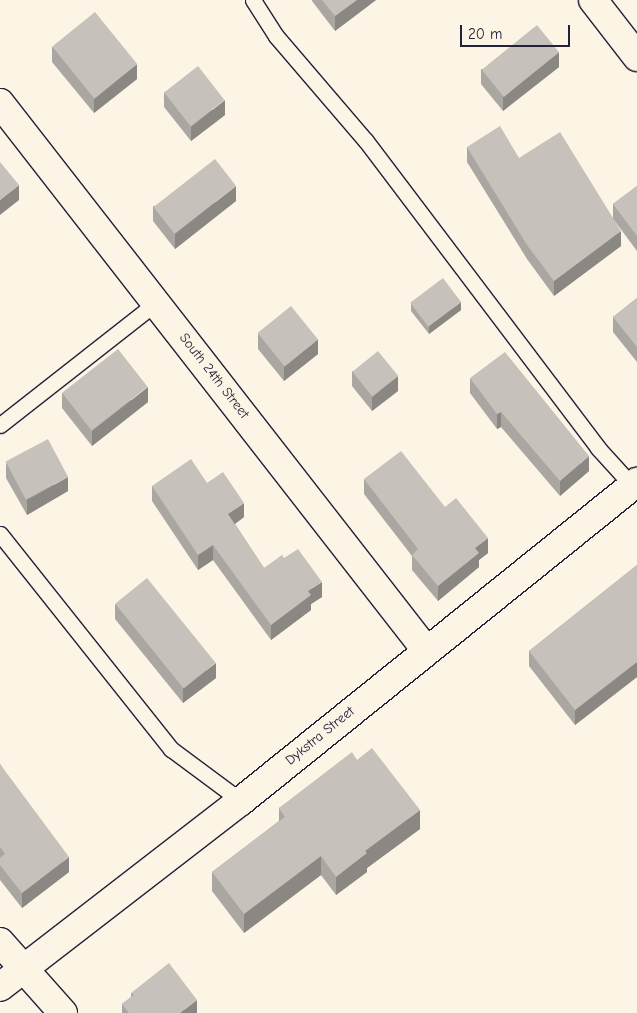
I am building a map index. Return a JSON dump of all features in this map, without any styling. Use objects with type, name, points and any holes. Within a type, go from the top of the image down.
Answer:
[{"type":"street","points":[[593,0],[637,57]]},
{"type":"street","name":"South 24th Street","points":[[0,103],[157,302],[426,650]]},
{"type":"street","name":"Dykstra Street","points":[[0,987],[241,801],[426,650],[635,486]]},
{"type":"street","points":[[0,942],[63,1013]]},
{"type":"lane","points":[[253,0],[276,36],[366,141],[598,448],[635,486]]},
{"type":"lane","points":[[0,425],[157,302]]},
{"type":"lane","points":[[0,534],[171,750],[241,801]]},
{"type":"building","points":[[322,0],[357,0],[335,16]]},
{"type":"building","points":[[95,12],[137,64],[94,99],[52,47]]},
{"type":"building","points":[[537,25],[559,52],[504,97],[482,70]]},
{"type":"building","points":[[198,66],[224,100],[191,126],[164,92]]},
{"type":"building","points":[[500,126],[519,158],[560,132],[621,231],[554,281],[527,245],[467,147]]},
{"type":"building","points":[[215,159],[236,186],[174,234],[154,207]]},
{"type":"building","points":[[0,162],[19,185],[0,200]]},
{"type":"building","points":[[637,186],[637,236],[613,204]]},
{"type":"building","points":[[443,278],[461,302],[428,327],[410,303]]},
{"type":"building","points":[[637,298],[637,347],[613,317]]},
{"type":"building","points":[[291,306],[318,339],[285,366],[258,333]]},
{"type":"building","points":[[118,349],[148,387],[92,431],[62,393]]},
{"type":"building","points":[[378,351],[398,376],[372,397],[352,372]]},
{"type":"building","points":[[505,352],[589,456],[560,481],[501,412],[497,414],[470,378]]},
{"type":"building","points":[[48,439],[68,477],[26,500],[6,462]]},
{"type":"building","points":[[401,451],[445,507],[456,498],[488,538],[475,548],[479,553],[438,586],[412,555],[418,549],[364,479]]},
{"type":"building","points":[[191,459],[207,483],[223,472],[244,503],[228,514],[264,568],[282,555],[284,558],[298,549],[322,582],[308,591],[311,595],[271,625],[213,545],[198,555],[152,486]]},
{"type":"building","points":[[637,565],[637,662],[575,710],[529,651]]},
{"type":"building","points":[[147,578],[216,663],[184,689],[115,604]]},
{"type":"building","points":[[372,748],[420,810],[365,851],[367,853],[336,877],[321,856],[244,914],[212,872],[285,817],[279,808],[352,752],[357,760]]},
{"type":"building","points":[[0,764],[69,857],[22,893],[0,865],[0,858],[5,854],[0,847]]},
{"type":"building","points":[[169,963],[197,1000],[180,1013],[129,1013],[122,1004],[134,995],[131,993]]}]
